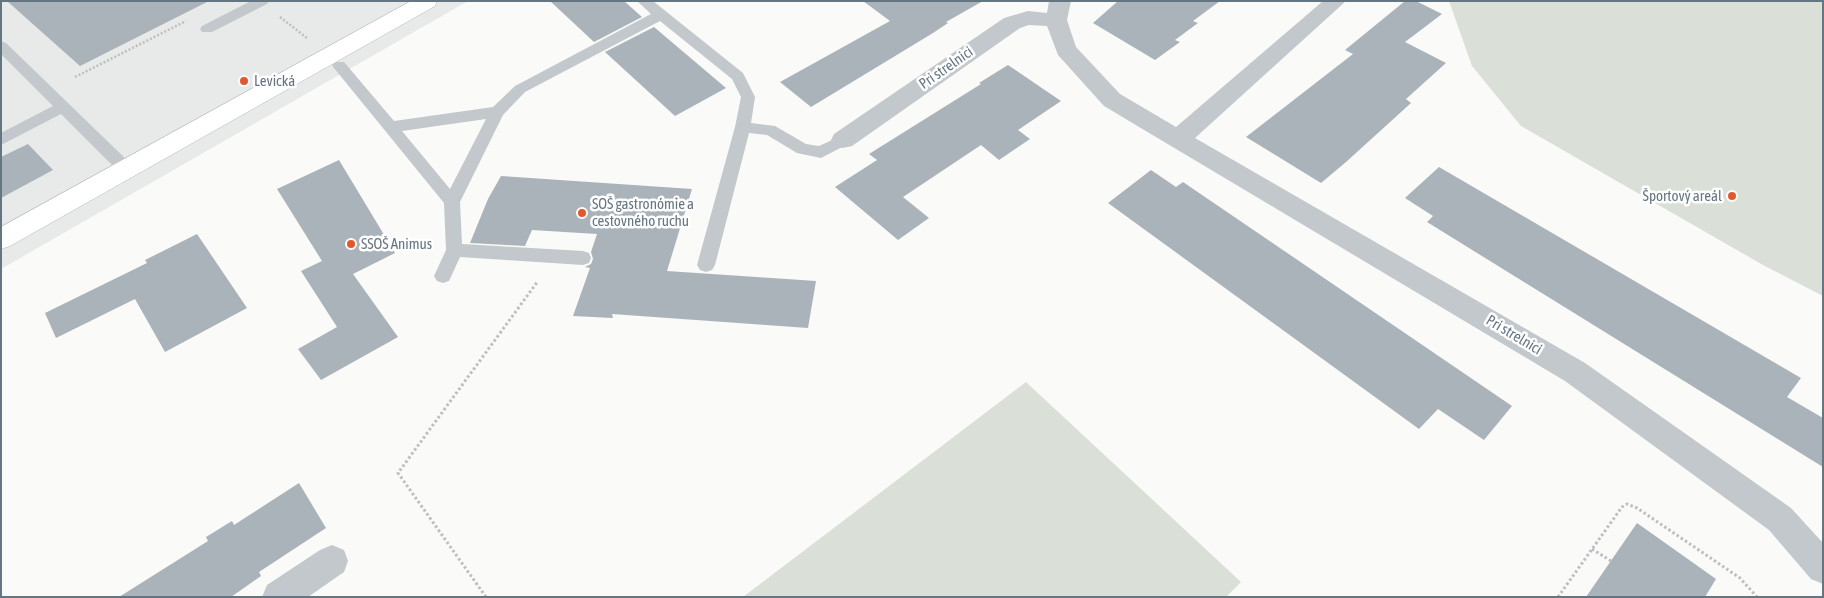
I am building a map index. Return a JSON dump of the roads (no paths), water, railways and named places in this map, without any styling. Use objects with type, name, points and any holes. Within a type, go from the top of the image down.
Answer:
[{"type":"main road","points":[[1,239],[426,1]]},
{"type":"street","points":[[1178,138],[1336,1]]},
{"type":"street","name":"Pri strelnici","points":[[843,140],[1012,23],[1058,11],[1066,50],[1112,100],[1575,372],[1780,518],[1823,568]]},
{"type":"street","points":[[279,597],[332,561]]},
{"type":"lane","points":[[207,29],[262,1]]},
{"type":"lane","points":[[644,1],[738,76],[748,97],[743,127],[706,265]]},
{"type":"lane","points":[[444,276],[454,250],[452,202],[496,112],[520,89],[660,15]]},
{"type":"lane","points":[[2,47],[126,169]]},
{"type":"lane","points":[[339,65],[452,202]]},
{"type":"lane","points":[[1,140],[63,108]]},
{"type":"lane","points":[[392,127],[496,112]]},
{"type":"lane","points":[[743,127],[770,130],[802,149],[821,152],[843,140]]},
{"type":"lane","points":[[454,250],[583,258]]},
{"type":"place","name":"Levická","points":[[244,81]]},
{"type":"place","name":"Športový areál","points":[[1732,196]]},
{"type":"place","name":"SOŠ gastronómie a cestovného ruchu","points":[[582,213]]},
{"type":"place","name":"SSOŠ Animus","points":[[351,244]]}]
